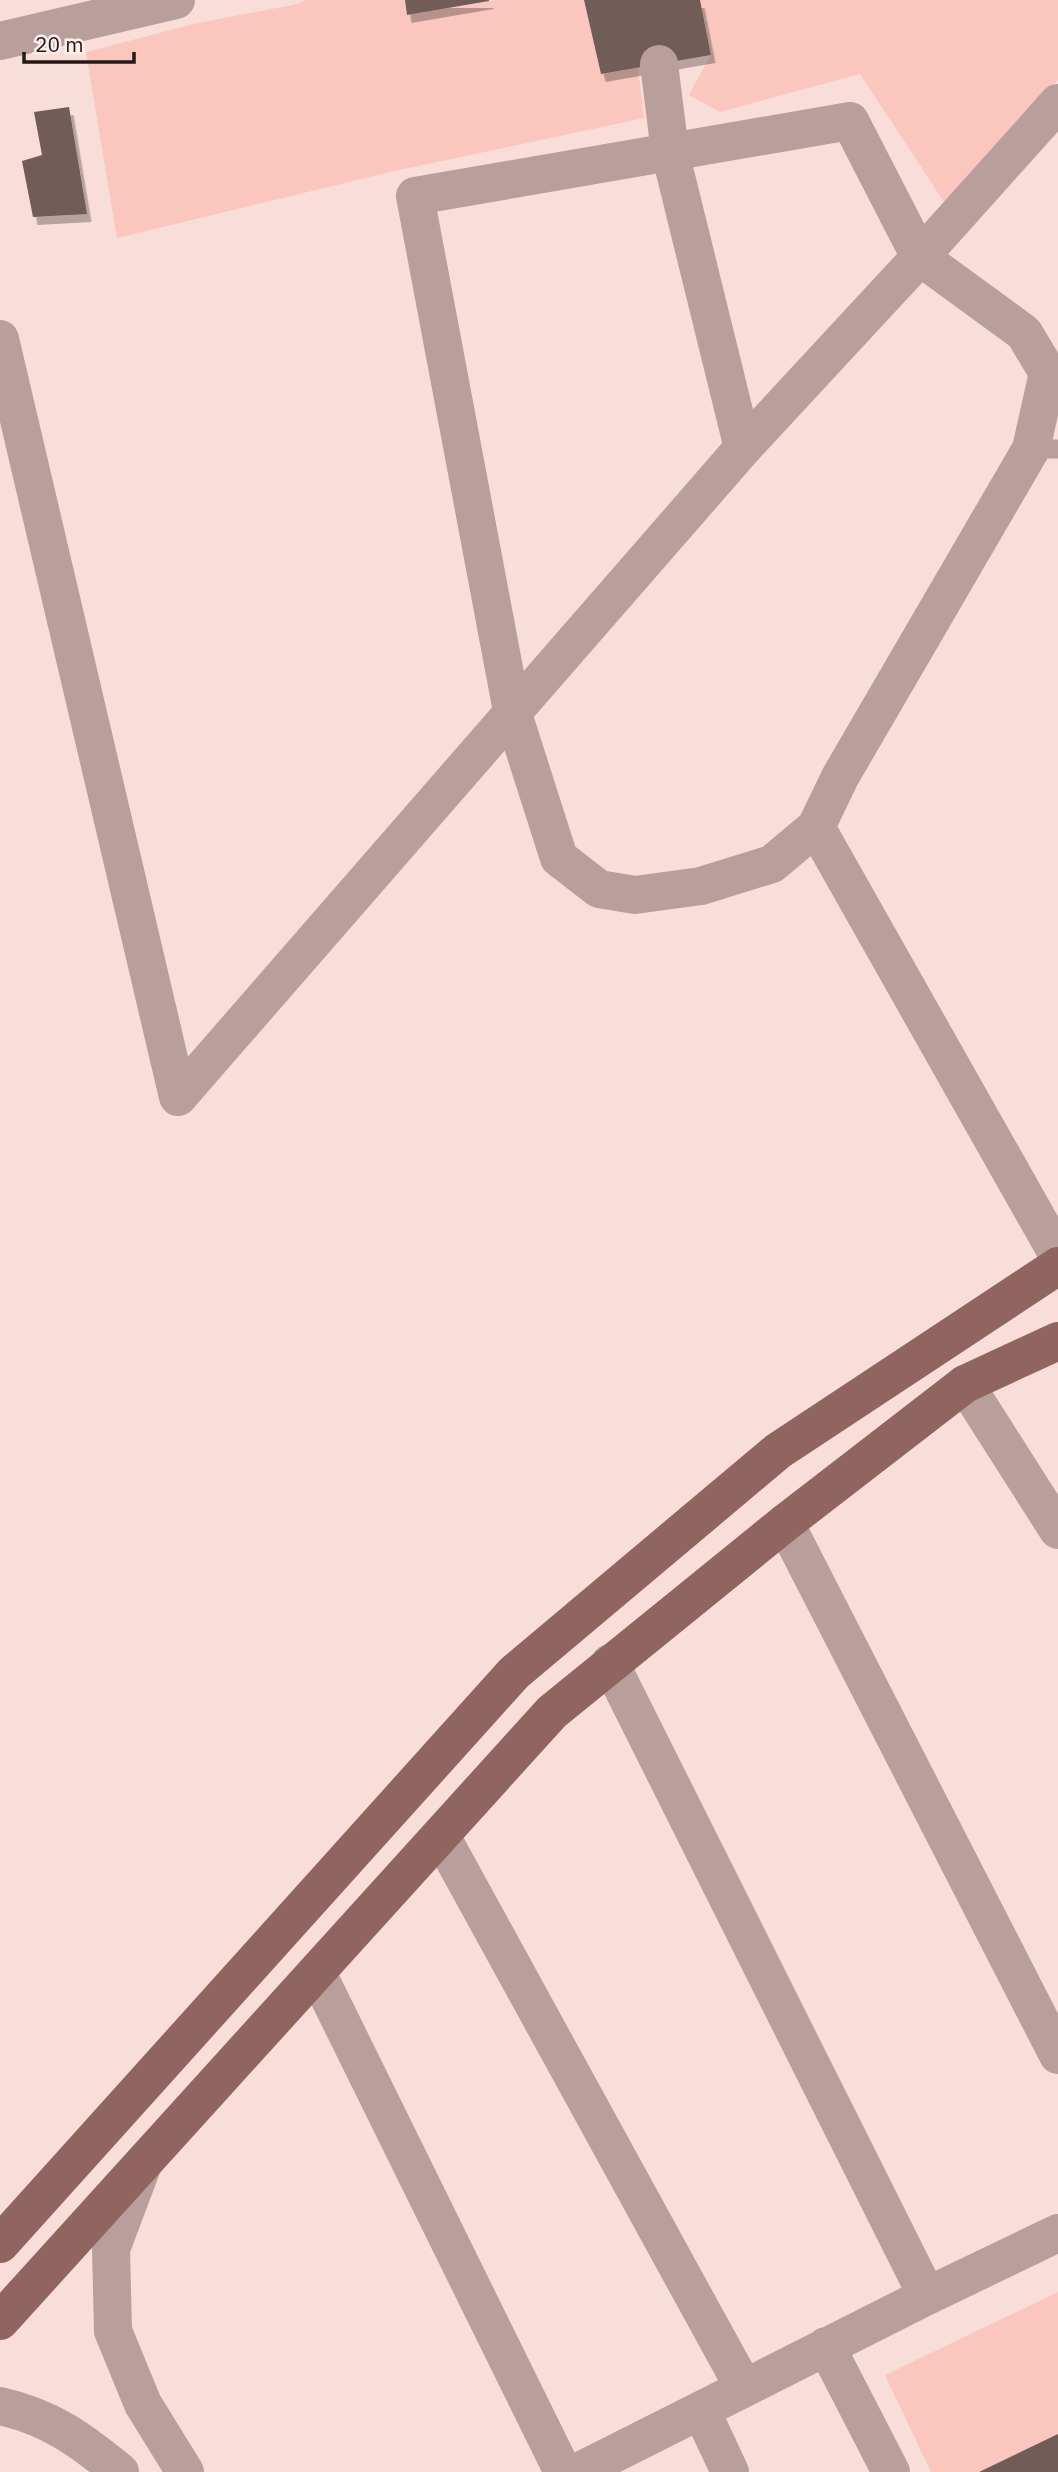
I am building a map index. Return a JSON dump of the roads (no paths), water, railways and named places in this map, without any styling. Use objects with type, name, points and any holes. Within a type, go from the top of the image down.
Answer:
[{"type":"main road","points":[[0,2244],[514,1673],[778,1451],[1058,1266]]},
{"type":"main road","points":[[0,2321],[552,1712],[785,1523],[965,1384],[1058,1341]]},
{"type":"street","points":[[0,41],[176,0]]},
{"type":"street","points":[[659,64],[670,152],[743,447]]},
{"type":"street","points":[[0,339],[178,1097],[743,447],[920,257],[1058,103]]},
{"type":"street","points":[[850,121],[920,257],[1024,334],[1048,373],[1044,449],[840,777],[816,827],[772,864],[701,886],[635,895],[599,889],[559,858],[512,711],[415,196],[850,121]]},
{"type":"street","points":[[816,827],[1058,1255]]},
{"type":"street","points":[[965,1384],[1058,1530]]},
{"type":"street","points":[[785,1523],[1058,2055]]},
{"type":"street","points":[[610,1664],[927,2296]]},
{"type":"street","points":[[441,1836],[744,2388]]},
{"type":"street","points":[[317,1973],[563,2472]]},
{"type":"street","points":[[143,2164],[111,2249],[113,2330],[143,2404],[185,2472]]},
{"type":"street","points":[[578,2472],[1058,2232]]},
{"type":"street","points":[[826,2346],[891,2472]]},
{"type":"street","points":[[0,2406],[26,2412],[79,2438],[120,2472]]},
{"type":"street","points":[[701,2410],[730,2472]]}]
